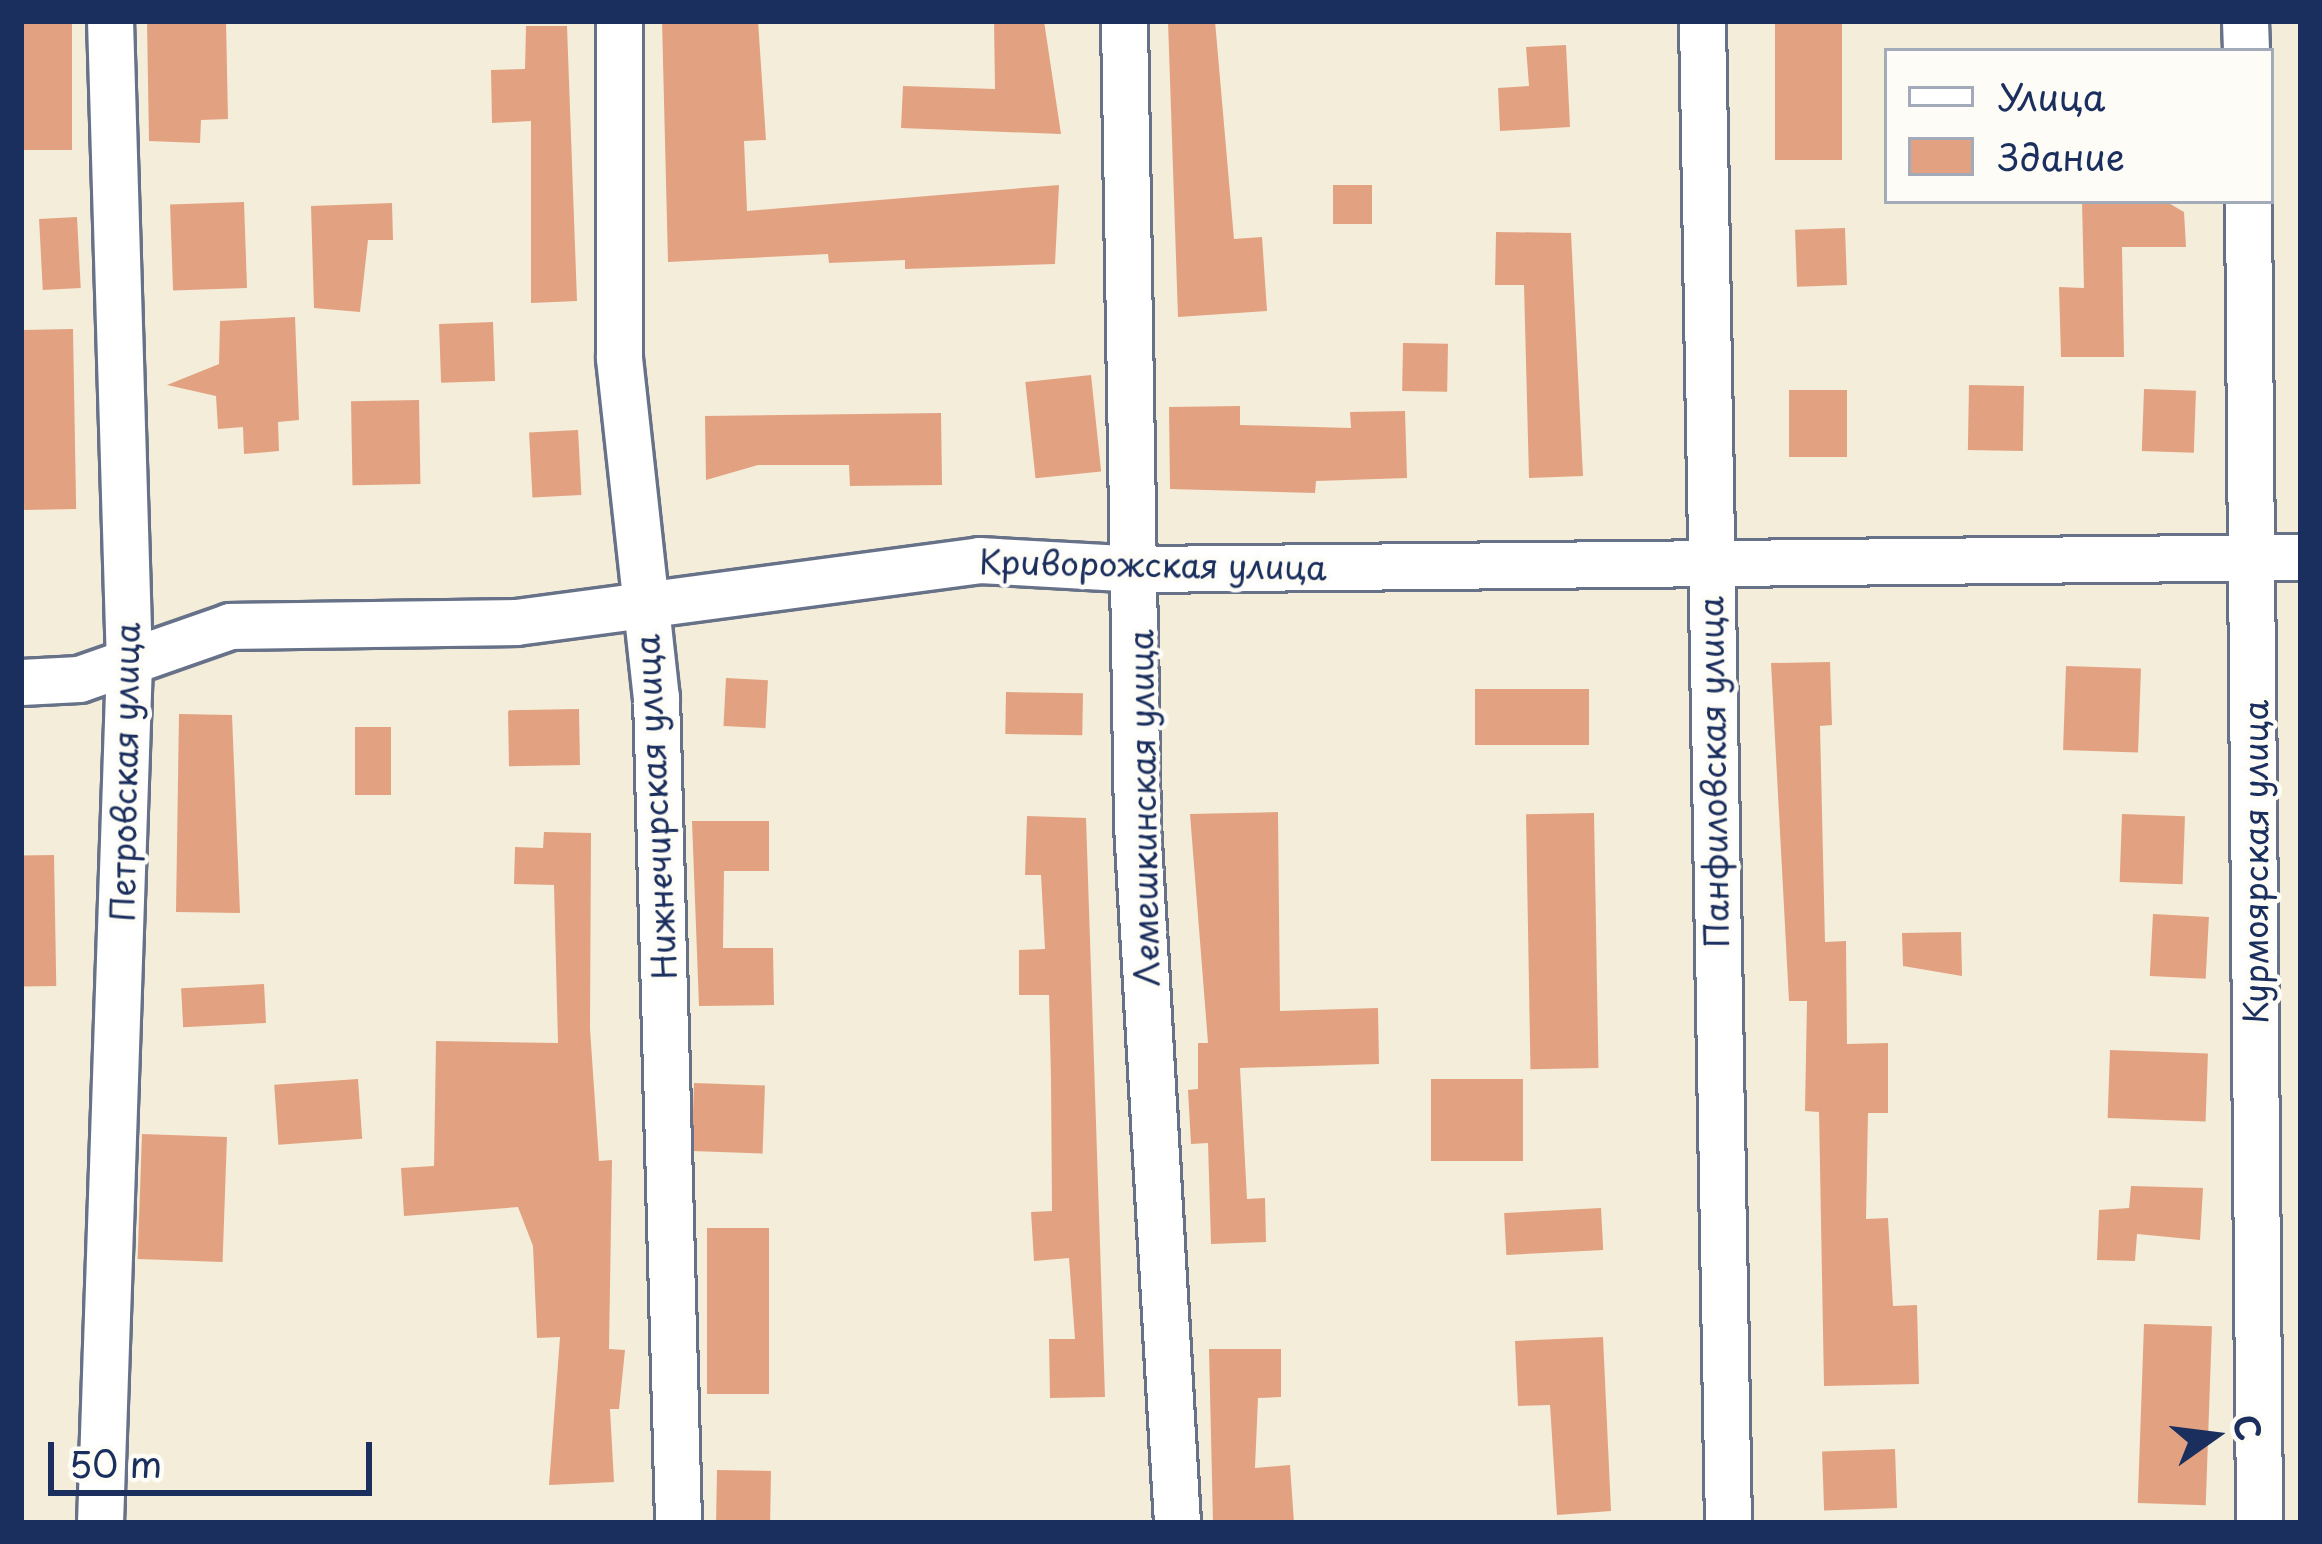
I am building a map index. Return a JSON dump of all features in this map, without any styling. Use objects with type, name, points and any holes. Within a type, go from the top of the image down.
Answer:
[{"type":"street","name":"Петровская улица","points":[[100,1523],[129,664],[110,21]]},
{"type":"street","name":"Нижнечирская улица","points":[[619,21],[619,358],[656,697],[678,1523]]},
{"type":"street","name":"Лемешкинская улица","points":[[1124,21],[1140,569],[1136,825],[1177,1523]]},
{"type":"street","name":"Панфиловская улица","points":[[1702,21],[1728,1523]]},
{"type":"street","name":"Курмоярская улица","points":[[2248,204],[2259,1523]]},
{"type":"street","name":"Криворожская улица","points":[[21,682],[129,664],[230,626],[516,622],[644,600],[979,560],[1140,569],[2301,557]]},
{"type":"building","points":[[21,21],[72,21],[72,150],[21,150]]},
{"type":"building","points":[[147,21],[226,21],[228,119],[201,120],[200,143],[149,141]]},
{"type":"building","points":[[662,21],[758,21],[766,140],[744,141],[747,211],[1059,185],[1055,264],[905,269],[905,260],[829,263],[828,254],[668,262]]},
{"type":"building","points":[[994,21],[1044,21],[1061,134],[901,128],[903,86],[995,89]]},
{"type":"building","points":[[1168,21],[1215,21],[1234,239],[1262,237],[1267,311],[1178,317]]},
{"type":"building","points":[[1775,21],[1842,21],[1842,160],[1775,160]]},
{"type":"building","points":[[526,26],[567,26],[577,301],[531,303],[531,121],[492,123],[491,70],[525,69]]},
{"type":"building","points":[[1566,45],[1570,127],[1500,131],[1498,88],[1529,86],[1526,47]]},
{"type":"building","points":[[1333,185],[1372,185],[1372,224],[1333,224]]},
{"type":"building","points":[[244,202],[247,288],[173,291],[170,205]]},
{"type":"building","points":[[392,203],[393,240],[368,240],[360,312],[314,308],[311,206]]},
{"type":"building","points":[[2082,204],[2170,204],[2184,212],[2186,247],[2122,247],[2124,357],[2061,357],[2059,287],[2084,288]]},
{"type":"building","points":[[77,217],[81,288],[43,290],[39,219]]},
{"type":"building","points":[[1845,228],[1847,285],[1797,287],[1795,230]]},
{"type":"building","points":[[1496,232],[1571,233],[1583,476],[1529,478],[1524,285],[1495,285]]},
{"type":"building","points":[[295,317],[299,420],[278,422],[279,451],[244,454],[243,427],[218,429],[216,396],[167,385],[219,364],[220,321]]},
{"type":"building","points":[[493,322],[495,381],[441,383],[439,324]]},
{"type":"building","points":[[73,329],[76,509],[24,510],[21,330]]},
{"type":"building","points":[[1403,343],[1448,344],[1447,392],[1402,391]]},
{"type":"building","points":[[1091,375],[1101,471],[1036,478],[1025,382]]},
{"type":"building","points":[[1969,385],[2024,386],[2023,451],[1968,450]]},
{"type":"building","points":[[2144,389],[2196,391],[2194,453],[2142,451]]},
{"type":"building","points":[[1789,390],[1847,390],[1847,457],[1789,457]]},
{"type":"building","points":[[419,400],[420,484],[352,485],[351,401]]},
{"type":"building","points":[[1240,406],[1240,425],[1351,428],[1350,412],[1405,411],[1407,478],[1316,481],[1315,493],[1170,489],[1169,407]]},
{"type":"building","points":[[941,413],[942,485],[850,486],[849,465],[758,465],[706,480],[705,416]]},
{"type":"building","points":[[578,430],[581,495],[532,497],[529,433]]},
{"type":"building","points":[[1830,662],[1832,725],[1820,726],[1825,942],[1846,941],[1847,1044],[1888,1043],[1888,1113],[1868,1113],[1866,1219],[1888,1218],[1893,1306],[1917,1305],[1919,1384],[1824,1386],[1819,1112],[1805,1111],[1807,1001],[1789,1001],[1771,663]]},
{"type":"building","points":[[2066,666],[2141,669],[2138,753],[2063,750]]},
{"type":"building","points":[[726,678],[768,680],[765,728],[723,726]]},
{"type":"building","points":[[1475,689],[1589,689],[1589,745],[1475,745]]},
{"type":"building","points":[[1006,692],[1083,693],[1082,735],[1005,734]]},
{"type":"building","points":[[579,709],[580,765],[509,766],[508,710]]},
{"type":"building","points":[[179,714],[232,715],[240,913],[176,912]]},
{"type":"building","points":[[355,727],[391,727],[391,795],[355,795]]},
{"type":"building","points":[[1278,812],[1280,1011],[1378,1008],[1379,1064],[1240,1068],[1247,1199],[1265,1198],[1266,1242],[1211,1244],[1208,1143],[1191,1144],[1188,1090],[1198,1089],[1198,1043],[1208,1043],[1190,814]]},
{"type":"building","points":[[1594,813],[1598,1068],[1530,1069],[1526,814]]},
{"type":"building","points":[[2122,814],[2185,816],[2183,884],[2120,882]]},
{"type":"building","points":[[1027,816],[1086,818],[1105,1397],[1050,1398],[1049,1339],[1075,1339],[1069,1258],[1034,1261],[1031,1212],[1052,1211],[1051,1079],[1049,995],[1019,995],[1019,950],[1045,949],[1041,875],[1025,875]]},
{"type":"building","points":[[692,821],[769,821],[769,871],[724,871],[723,948],[773,948],[774,1005],[699,1006]]},
{"type":"building","points":[[544,832],[591,833],[590,1029],[599,1161],[612,1160],[609,1349],[625,1350],[619,1409],[610,1409],[614,1482],[549,1485],[560,1337],[537,1338],[533,1246],[518,1207],[404,1216],[401,1168],[434,1166],[436,1041],[558,1043],[554,885],[514,884],[515,847],[543,848]]},
{"type":"building","points":[[54,855],[56,986],[23,987],[21,856]]},
{"type":"building","points":[[2153,914],[2209,917],[2206,979],[2150,976]]},
{"type":"building","points":[[1961,932],[1962,976],[1903,966],[1902,933]]},
{"type":"building","points":[[264,984],[266,1023],[183,1027],[181,988]]},
{"type":"building","points":[[2110,1050],[2208,1053],[2206,1121],[2108,1118]]},
{"type":"building","points":[[358,1079],[362,1139],[278,1145],[274,1085]]},
{"type":"building","points":[[1431,1079],[1523,1079],[1523,1161],[1431,1161]]},
{"type":"building","points":[[694,1083],[765,1085],[763,1153],[692,1151]]},
{"type":"building","points":[[142,1134],[227,1137],[223,1262],[138,1259]]},
{"type":"building","points":[[2131,1186],[2203,1188],[2200,1240],[2137,1234],[2135,1261],[2097,1260],[2099,1210],[2129,1208]]},
{"type":"building","points":[[1601,1208],[1603,1250],[1506,1255],[1504,1213]]},
{"type":"building","points":[[707,1228],[769,1228],[769,1394],[707,1394]]},
{"type":"building","points":[[2144,1324],[2212,1326],[2206,1505],[2138,1503]]},
{"type":"building","points":[[1603,1337],[1611,1511],[1557,1515],[1550,1405],[1518,1406],[1515,1341]]},
{"type":"building","points":[[1209,1349],[1281,1349],[1281,1397],[1258,1398],[1255,1468],[1290,1465],[1294,1523],[1213,1523]]},
{"type":"building","points":[[1895,1449],[1897,1508],[1824,1511],[1822,1452]]},
{"type":"building","points":[[717,1470],[771,1471],[770,1523],[716,1523]]}]
